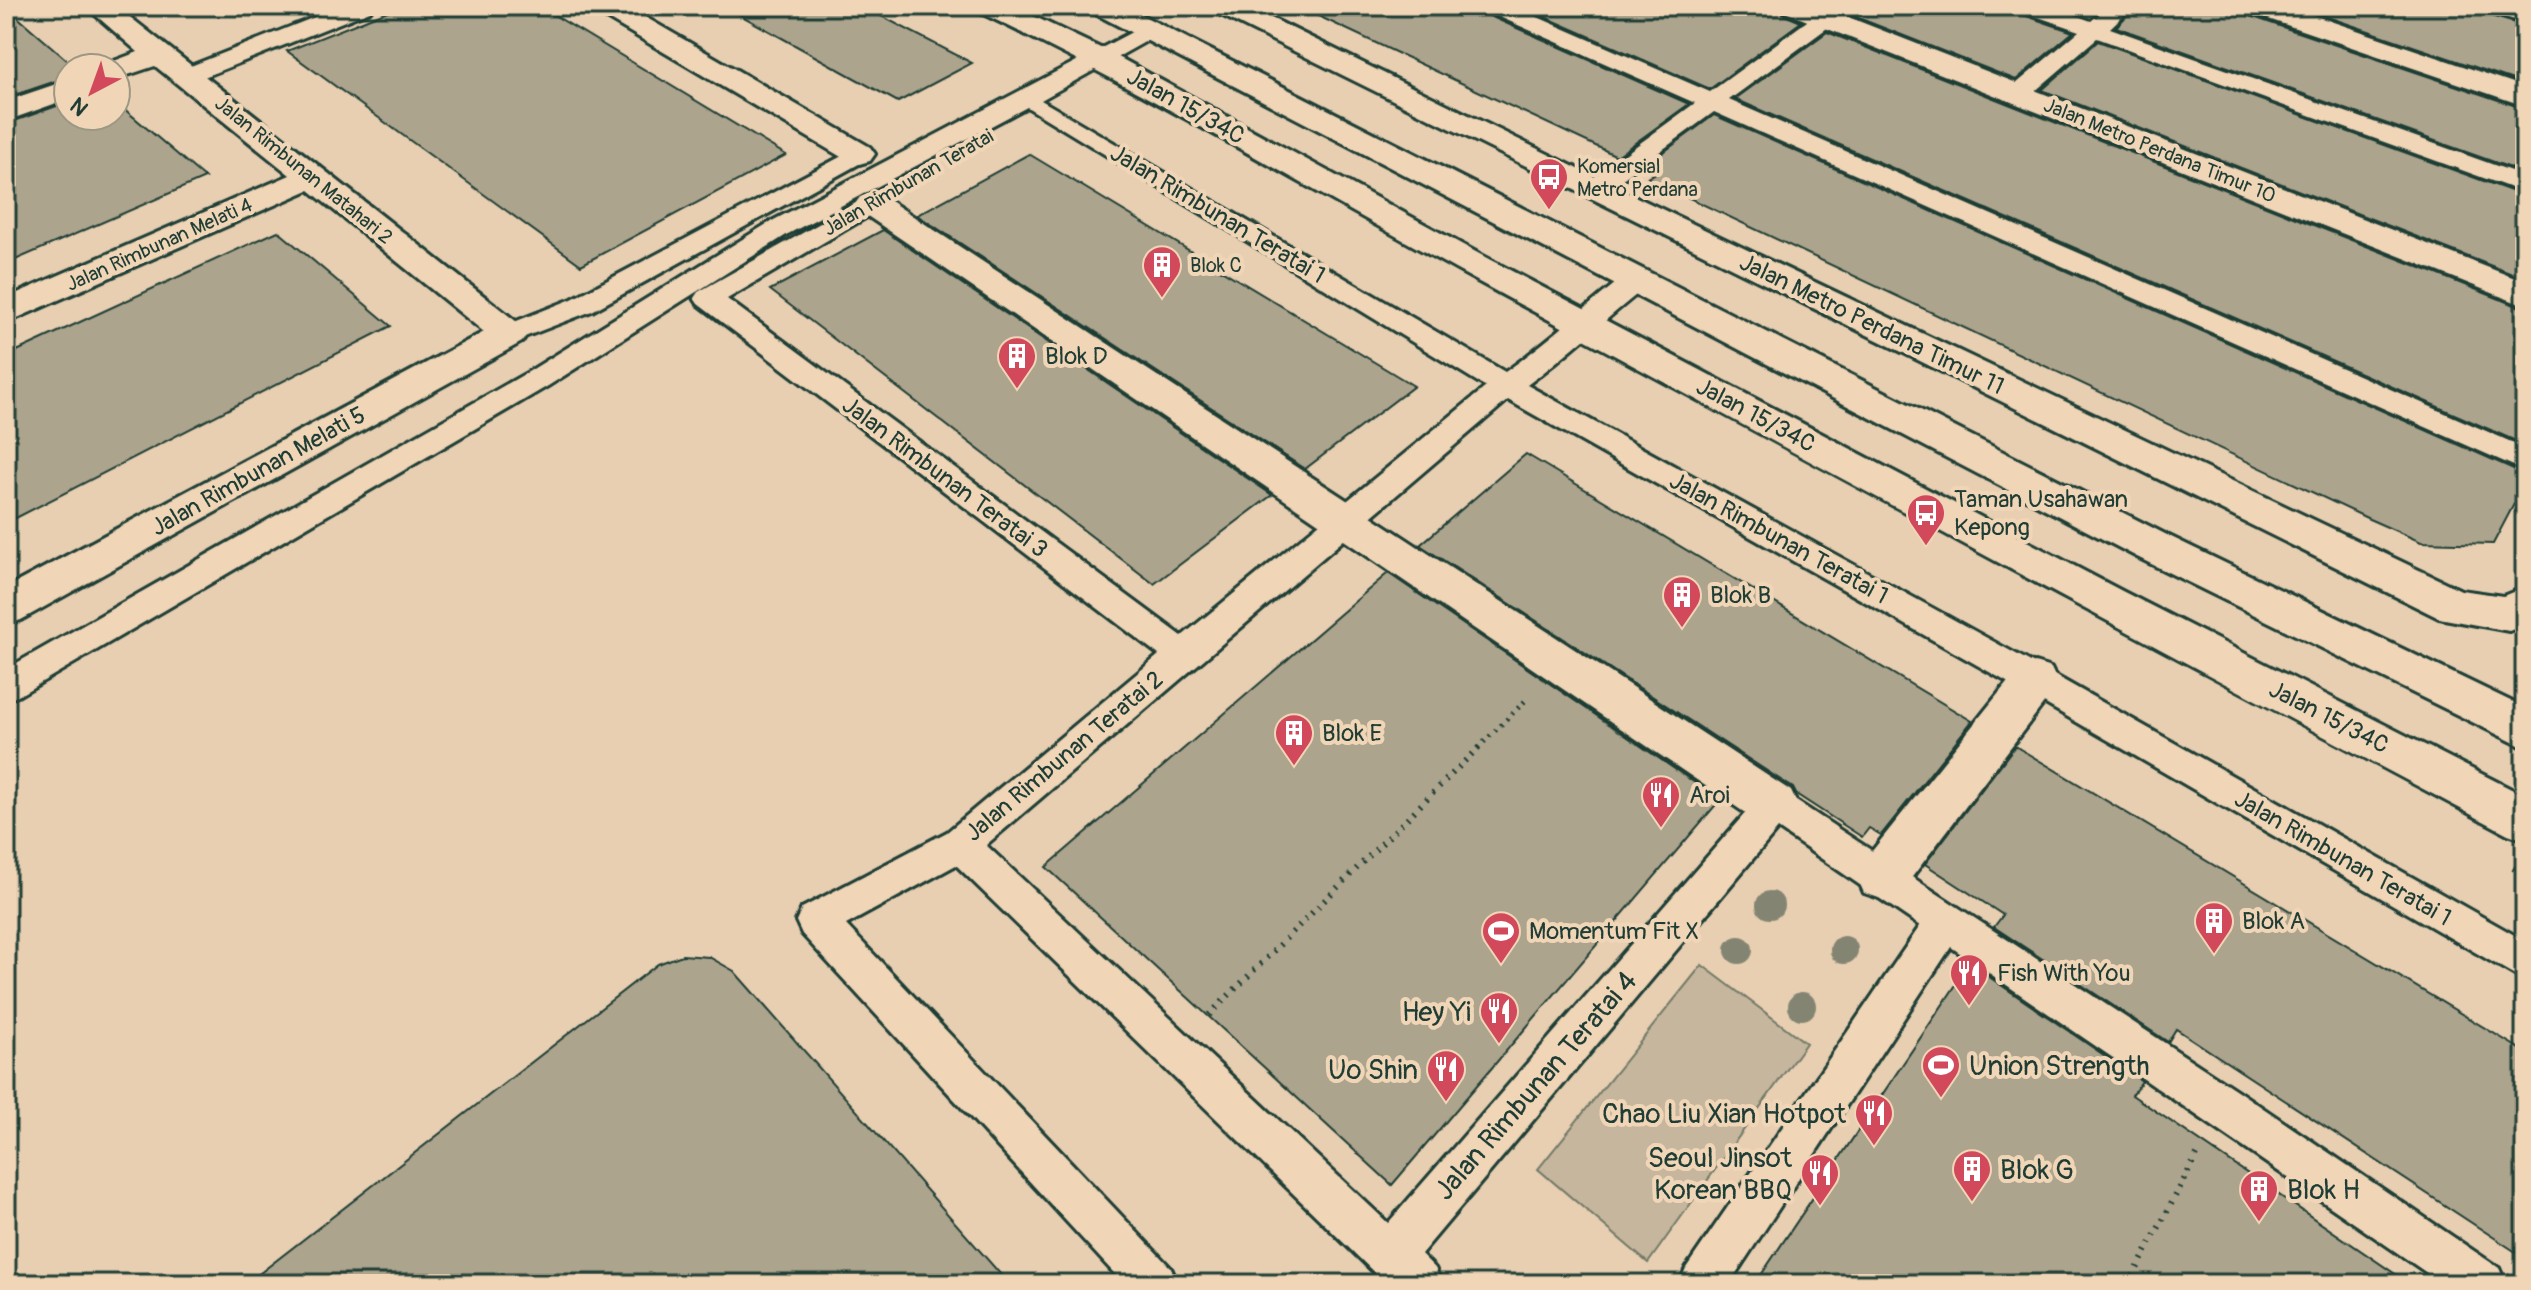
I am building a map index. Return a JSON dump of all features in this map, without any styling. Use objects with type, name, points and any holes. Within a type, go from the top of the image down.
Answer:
[{"type":"street","name":"Jalan Rimbunan Matahari 2","points":[[99,6],[509,334]]},
{"type":"street","points":[[606,6],[859,154]]},
{"type":"street","name":"Jalan 15/34C","points":[[989,6],[1101,59],[1582,324],[2107,603],[2525,819]]},
{"type":"street","points":[[1102,6],[2152,546],[2525,729]]},
{"type":"street","name":"Jalan Metro Perdana Timur 11","points":[[1225,6],[1593,189],[2454,606],[2509,614],[2525,604]]},
{"type":"street","name":"Jalan Metro Perdana Timur 10","points":[[1795,6],[2525,295]]},
{"type":"street","points":[[2258,6],[2525,97]]},
{"type":"street","points":[[132,64],[159,54]]},
{"type":"street","points":[[6,112],[52,95]]},
{"type":"street","name":"Jalan Rimbunan Melati 4","points":[[6,312],[312,177]]},
{"type":"street","points":[[872,204],[1774,806]]},
{"type":"street","name":"Jalan Rimbunan Melati 5","points":[[6,608],[509,334]]},
{"type":"street","points":[[1882,877],[2035,681]]},
{"type":"lane","points":[[186,76],[362,6]]},
{"type":"lane","points":[[1494,6],[2525,460]]},
{"type":"lane","points":[[2029,6],[2525,185]]},
{"type":"lane","points":[[2018,94],[2122,6]]},
{"type":"lane","points":[[2493,6],[2525,16]]},
{"type":"lane","points":[[1593,189],[1826,18]]},
{"type":"lane","points":[[6,686],[538,379],[779,228],[1101,59],[1151,29]]},
{"type":"lane","name":"Jalan Rimbunan Teratai","points":[[708,298],[1038,106],[1087,81],[1101,59]]},
{"type":"lane","name":"Jalan Rimbunan Teratai 1","points":[[1038,106],[1506,386],[2035,681],[2525,962]]},
{"type":"lane","points":[[509,334],[582,305],[859,154]]},
{"type":"lane","name":"Jalan Rimbunan Teratai 2","points":[[1419,1284],[960,844],[1183,655],[1506,386],[1564,344],[1582,324],[1636,281]]},
{"type":"lane","name":"Jalan Rimbunan Teratai 3","points":[[708,298],[1183,655]]},
{"type":"lane","points":[[1774,806],[2483,1284]]},
{"type":"lane","name":"Jalan Rimbunan Teratai 4","points":[[1389,1256],[1774,806]]},
{"type":"lane","points":[[960,844],[816,921],[1155,1284]]},
{"type":"lane","points":[[1702,1284],[1946,921]]},
{"type":"path","points":[[1174,1050],[1563,664]]},
{"type":"path","points":[[2129,1284],[2223,1106]]},
{"type":"shaded area","points":[[1702,965],[1806,1043],[1648,1263],[1538,1169]]},
{"type":"building","points":[[400,6],[539,6],[786,155],[581,265],[287,51]]},
{"type":"building","points":[[724,6],[862,6],[972,63],[898,102]]},
{"type":"building","points":[[1297,6],[1480,6],[1485,14],[1689,104],[1617,156]]},
{"type":"building","points":[[1520,6],[1778,6],[1784,15],[1801,22],[1710,89]]},
{"type":"building","points":[[1828,6],[2015,6],[2020,14],[2073,32],[2016,80]]},
{"type":"building","points":[[2136,6],[2241,6],[2247,15],[2525,109],[2525,173],[2116,27]]},
{"type":"building","points":[[2295,6],[2479,6],[2484,14],[2525,26],[2525,84]]},
{"type":"building","points":[[6,7],[58,52],[52,52],[52,82],[6,98]]},
{"type":"building","points":[[1827,32],[2525,309],[2525,445],[1735,99]]},
{"type":"building","points":[[2098,41],[2525,196],[2525,279],[2042,90]]},
{"type":"building","points":[[52,108],[52,132],[132,132],[132,116],[205,178],[6,264],[6,124]]},
{"type":"building","points":[[1714,115],[2525,474],[2525,483],[2493,544],[2421,542],[2369,519],[1647,178],[1654,174],[1642,168]]},
{"type":"building","name":"Blok C","points":[[1029,154],[1414,386],[1305,469],[917,215]]},
{"type":"building","name":"Blok D","points":[[883,230],[1272,495],[1154,584],[770,290]]},
{"type":"building","points":[[278,231],[391,326],[6,523],[6,356]]},
{"type":"building","name":"Blok B","points":[[1526,454],[1972,721],[1881,835],[1869,828],[1862,837],[1796,794],[1793,788],[1420,545]]},
{"type":"building","points":[[1388,573],[1720,800],[1392,1185],[1046,867]]},
{"type":"building","name":"Blok A","points":[[2015,746],[2525,1052],[2525,1258],[2176,1029],[2168,1042],[1994,927],[2003,915],[1925,864]]},
{"type":"building","points":[[682,955],[709,957],[734,971],[1009,1284],[246,1284],[658,964]]},
{"type":"building","name":"Blok G","points":[[1970,964],[2142,1081],[2132,1095],[2410,1284],[1755,1284]]},
{"type":"place","name":"Komersial Metro Perdana","points":[[1549,211]]},
{"type":"place","name":"Blok C","points":[[1162,299]]},
{"type":"place","name":"Blok D","points":[[1017,390]]},
{"type":"place","name":"Taman Usahawan Kepong","points":[[1926,547]]},
{"type":"place","name":"Blok B","points":[[1682,629]]},
{"type":"place","name":"Blok E","points":[[1294,767]]},
{"type":"place","name":"Aroi","points":[[1661,829]]},
{"type":"place","name":"Blok A","points":[[2214,955]]},
{"type":"place","name":"Momentum Fit X","points":[[1501,965]]},
{"type":"place","name":"Fish With You","points":[[1969,1007]]},
{"type":"place","name":"Hey Yi","points":[[1499,1045]]},
{"type":"place","name":"Union Strength","points":[[1941,1099]]},
{"type":"place","name":"Uo Shin","points":[[1446,1103]]},
{"type":"place","name":"Chao Liu Xian Hotpot","points":[[1874,1147]]},
{"type":"place","name":"Blok G","points":[[1972,1203]]},
{"type":"place","name":"Seoul Jinsot Korean BBQ","points":[[1820,1207]]},
{"type":"place","name":"Blok H","points":[[2259,1223]]}]
